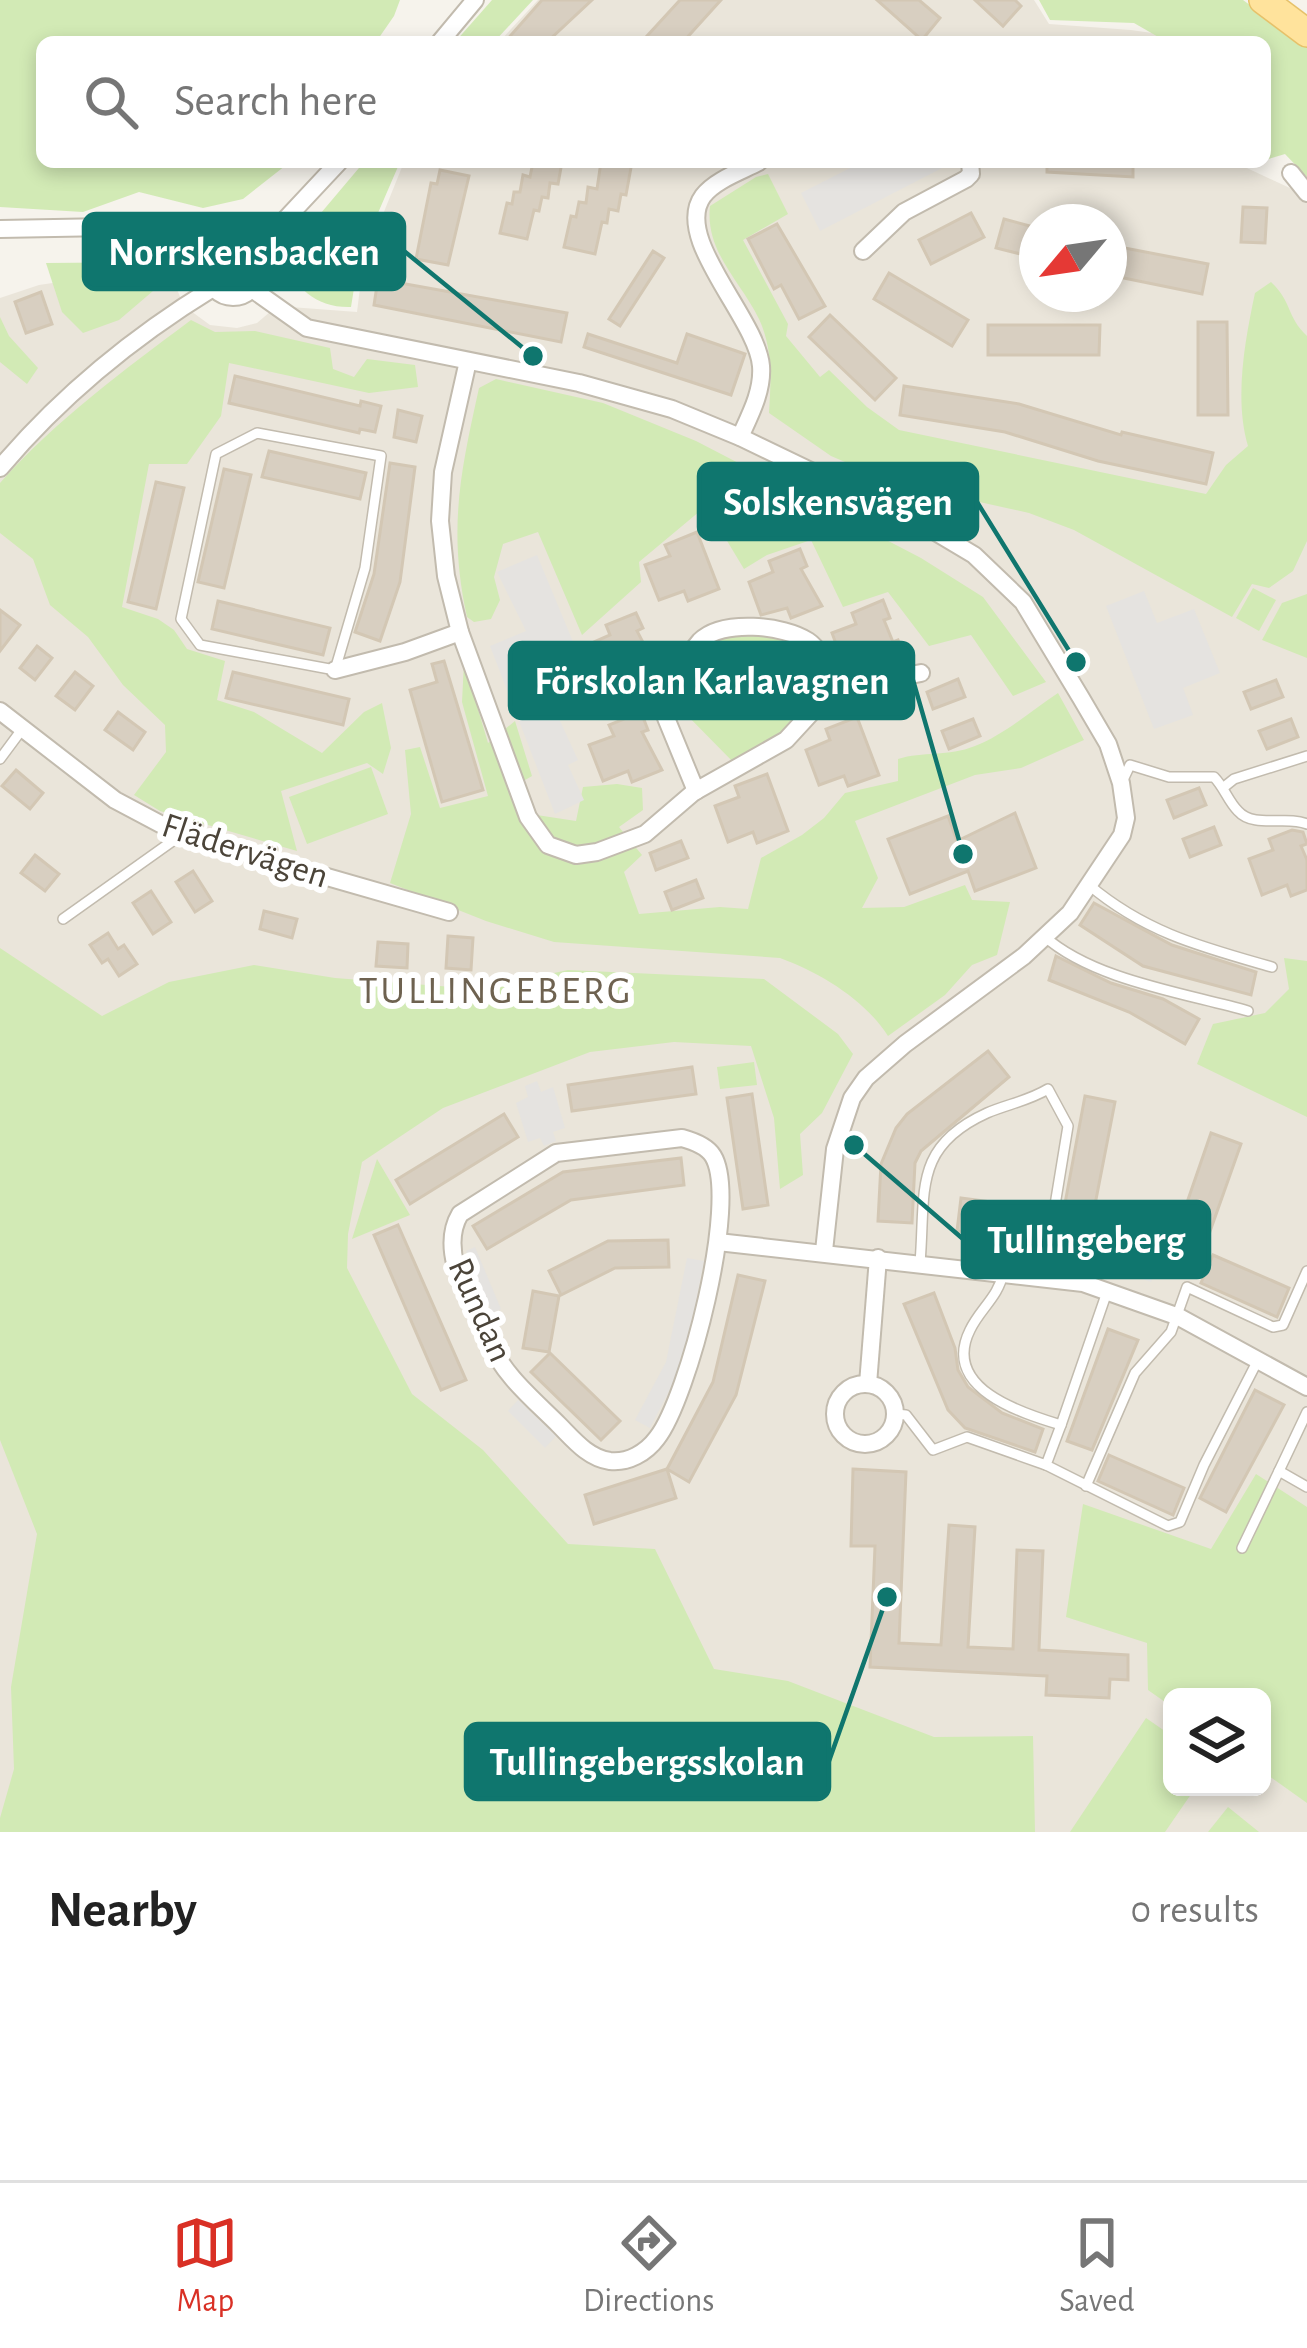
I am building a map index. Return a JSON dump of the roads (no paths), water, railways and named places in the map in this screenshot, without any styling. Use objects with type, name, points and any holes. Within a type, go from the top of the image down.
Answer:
[{"type":"main road","points":[[1263,0],[1307,33]]},
{"type":"street","points":[[445,36],[476,0]]},
{"type":"street","points":[[252,254],[333,168]]},
{"type":"street","points":[[740,437],[758,395],[760,362],[754,339],[694,224],[708,189],[748,168]]},
{"type":"street","points":[[863,251],[904,212],[966,179],[970,168]]},
{"type":"street","points":[[1291,173],[1307,193]]},
{"type":"street","points":[[0,229],[163,226],[179,228],[216,253]]},
{"type":"street","points":[[236,247],[252,254],[259,273],[252,289],[232,297],[213,288],[208,268],[216,253],[236,247]]},
{"type":"street","points":[[0,468],[66,396],[213,288]]},
{"type":"street","points":[[252,289],[307,328],[625,394],[740,437],[950,539],[994,572],[1023,602],[1082,698],[1108,743],[1121,783],[1126,818],[1122,835],[1070,913],[1024,956],[866,1078],[852,1098],[835,1149],[824,1251]]},
{"type":"street","points":[[468,361],[443,472],[440,521],[446,576],[460,632],[527,817],[548,845],[568,854],[597,852],[655,828],[696,791],[786,740],[834,680]]},
{"type":"street","points":[[696,791],[666,718],[686,662],[703,638],[737,627],[804,638],[834,680]]},
{"type":"street","points":[[335,670],[460,632]]},
{"type":"street","points":[[834,680],[869,682],[922,673]]},
{"type":"street","name":"Flädervägen","points":[[0,711],[115,800],[181,835],[449,912]]},
{"type":"street","name":"Rundan","points":[[682,1138],[713,1156],[718,1175],[718,1241],[683,1389],[658,1437],[631,1459],[608,1461],[586,1451],[509,1376],[493,1352],[451,1252],[452,1228],[460,1214],[556,1153],[682,1138]]},
{"type":"street","points":[[718,1241],[920,1262],[1108,1289],[1179,1317],[1307,1387]]},
{"type":"street","points":[[868,1384],[878,1258]]},
{"type":"street","points":[[868,1384],[884,1391],[895,1414],[890,1431],[876,1442],[858,1444],[836,1424],[836,1404],[849,1388],[868,1384]]},
{"type":"lane","points":[[257,433],[381,456],[365,568],[335,670],[200,645],[181,619],[216,454],[257,433]]},
{"type":"lane","points":[[0,759],[23,728]]},
{"type":"lane","points":[[1224,787],[1234,779],[1307,756]]},
{"type":"lane","points":[[1121,783],[1130,766],[1169,776],[1214,777],[1237,811],[1248,818],[1307,824]]},
{"type":"lane","points":[[63,919],[181,835]]},
{"type":"lane","points":[[1090,885],[1119,910],[1169,937],[1272,968]]},
{"type":"lane","points":[[1044,936],[1058,949],[1135,981],[1248,1011]]},
{"type":"lane","points":[[920,1262],[928,1168],[938,1147],[988,1113],[1048,1089],[1068,1126],[1043,1278]]},
{"type":"lane","points":[[1086,1486],[1135,1372],[1179,1317],[1187,1287],[1274,1327],[1283,1325],[1307,1271]]},
{"type":"lane","points":[[1003,1273],[1000,1286],[968,1333],[964,1352],[969,1372],[982,1390],[1015,1411],[1060,1425]]},
{"type":"lane","points":[[1046,1465],[1108,1289]]},
{"type":"lane","points":[[895,1414],[907,1415],[933,1450],[967,1437],[1046,1465],[1168,1526],[1180,1522],[1258,1360]]},
{"type":"lane","points":[[1242,1548],[1307,1412]]},
{"type":"lane","points":[[1279,1471],[1307,1487]]},
{"type":"place","name":"Norrskensbacken","points":[[533,356]]},
{"type":"place","name":"Solskensvägen","points":[[1076,662]]},
{"type":"place","name":"Förskolan Karlavagnen","points":[[963,854]]},
{"type":"place","name":"Tullingeberg","points":[[854,1145]]},
{"type":"place","name":"Tullingebergsskolan","points":[[887,1597]]},
{"type":"district","name":"TULLINGEBERG","points":[[496,991]]}]
